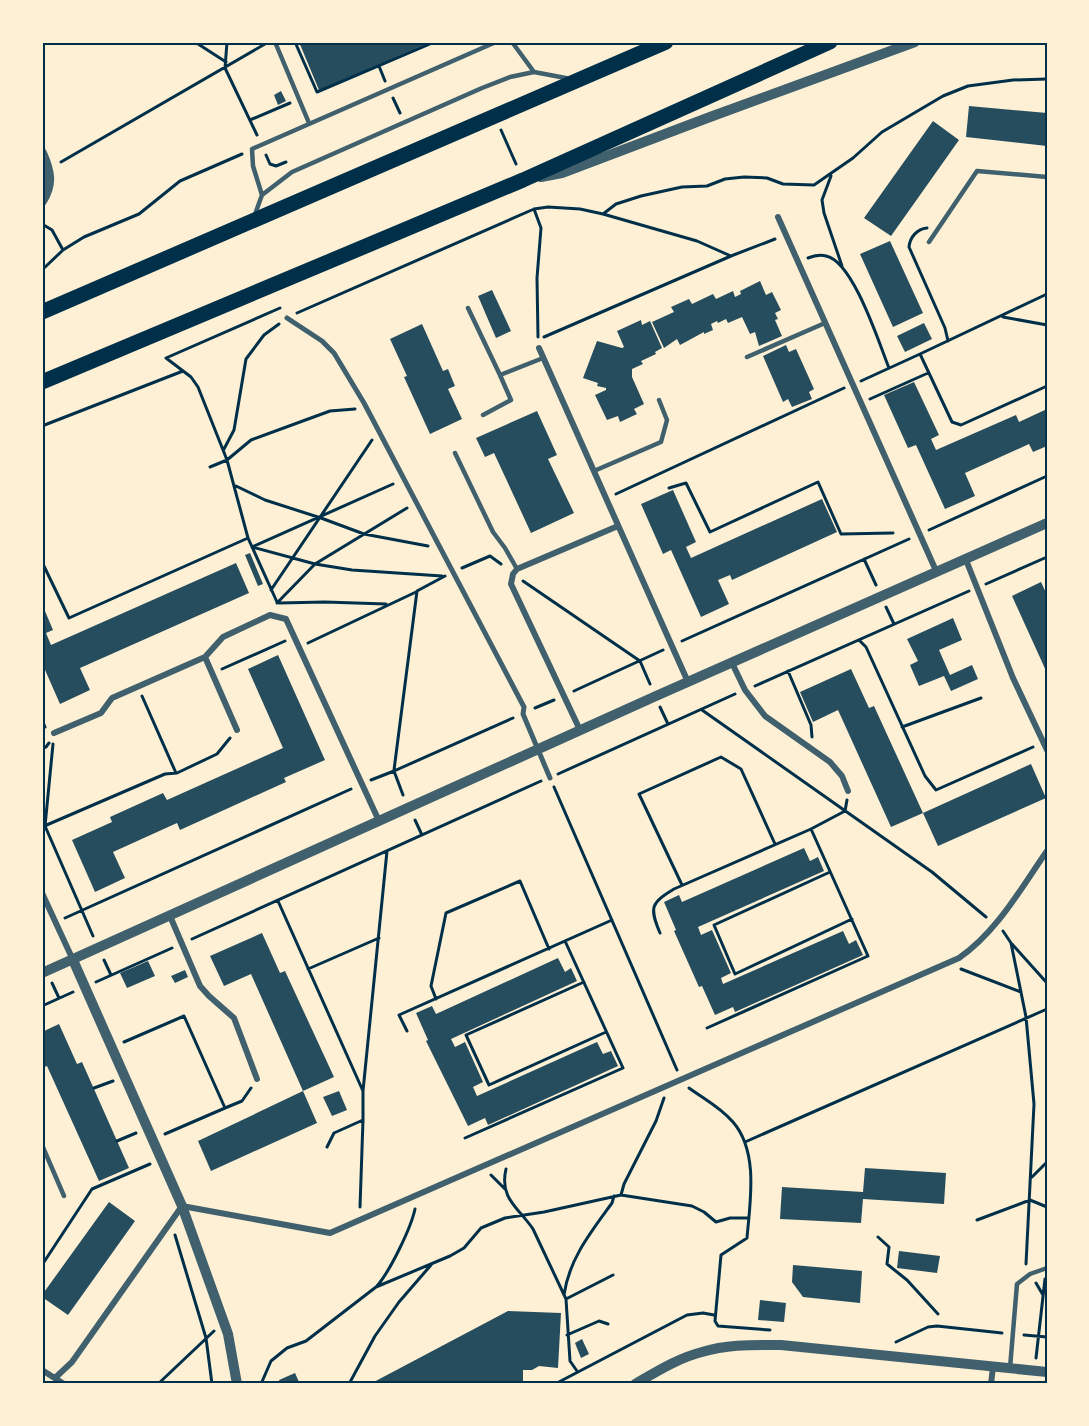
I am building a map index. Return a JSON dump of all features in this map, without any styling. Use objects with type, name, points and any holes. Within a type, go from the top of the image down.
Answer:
[{"type":"main road","points":[[42,312],[666,42]]},
{"type":"main road","points":[[42,382],[523,180],[830,42]]},
{"type":"street","points":[[640,53],[660,42]]},
{"type":"street","points":[[523,180],[562,173],[915,42]]},
{"type":"street","points":[[42,153],[51,181],[48,193],[42,201]]},
{"type":"street","points":[[778,217],[936,573]]},
{"type":"street","points":[[287,318],[322,341],[334,353],[366,407],[524,706],[523,714],[550,777]]},
{"type":"street","points":[[539,348],[688,682]]},
{"type":"street","points":[[42,973],[408,807],[1047,523]]},
{"type":"street","points":[[581,731],[511,584],[513,574],[517,569],[618,526]]},
{"type":"street","points":[[966,560],[979,587],[1013,678],[1047,750]]},
{"type":"street","points":[[52,736],[101,713],[112,698],[205,657],[224,637],[270,615],[286,619],[379,821]]},
{"type":"street","points":[[205,657],[237,730]]},
{"type":"street","points":[[732,663],[745,690],[765,716],[830,762],[842,776],[848,791]]},
{"type":"street","points":[[182,1206],[330,1233],[959,958],[975,947],[995,924],[1047,851]]},
{"type":"street","points":[[42,893],[182,1206],[228,1334],[237,1384]]},
{"type":"street","points":[[170,916],[200,986],[234,1018],[257,1079]]},
{"type":"street","points":[[55,1378],[72,1362],[182,1206]]},
{"type":"street","points":[[635,1384],[702,1351],[738,1345],[780,1345],[1047,1372]]},
{"type":"street","points":[[991,1384],[993,1367]]},
{"type":"street","points":[[42,1370],[64,1384]]},
{"type":"lane","points":[[275,42],[309,123]]},
{"type":"lane","points":[[262,195],[253,166],[252,149],[496,42]]},
{"type":"lane","points":[[512,42],[534,72]]},
{"type":"lane","points":[[252,222],[262,195],[292,172],[482,88],[510,77],[534,72],[579,80]]},
{"type":"lane","points":[[929,242],[977,171],[1047,177]]},
{"type":"lane","points":[[468,308],[511,400],[483,414]]},
{"type":"lane","points":[[747,357],[825,323]]},
{"type":"lane","points":[[500,375],[543,358]]},
{"type":"lane","points":[[594,471],[661,442],[667,420],[658,400]]},
{"type":"lane","points":[[456,453],[493,532],[506,548],[517,569]]},
{"type":"lane","points":[[42,1145],[64,1196]]},
{"type":"lane","points":[[1010,1368],[1017,1284],[1030,1274],[1047,1268]]},
{"type":"path","points":[[195,42],[226,62],[227,42]]},
{"type":"path","points":[[49,169],[268,42]]},
{"type":"path","points":[[295,42],[317,93]]},
{"type":"path","points":[[250,120],[434,42]]},
{"type":"path","points":[[379,66],[400,112]]},
{"type":"path","points":[[603,214],[616,204],[641,196],[707,186],[725,179],[767,178],[783,184],[814,185],[832,174],[882,132],[943,96],[968,86],[1012,80],[1047,79]]},
{"type":"path","points":[[499,126],[516,164]]},
{"type":"path","points":[[42,270],[63,250],[84,237],[139,214],[180,181],[252,149]]},
{"type":"path","points":[[832,174],[822,200],[824,213],[842,266]]},
{"type":"path","points":[[224,449],[234,430],[246,359],[264,335],[287,318],[534,209],[548,207],[580,209],[603,214],[697,241],[731,256]]},
{"type":"path","points":[[534,209],[542,228],[537,278],[538,340],[785,235]]},
{"type":"path","points":[[42,225],[52,230],[63,250]]},
{"type":"path","points":[[940,225],[920,229],[910,240],[909,248],[945,328],[948,341]]},
{"type":"path","points":[[797,262],[815,256],[828,256],[842,266],[852,279],[889,368]]},
{"type":"path","points":[[606,499],[1047,294]]},
{"type":"path","points":[[286,619],[248,538],[236,486],[224,449],[198,387],[166,358],[282,308],[287,318]]},
{"type":"path","points":[[1001,316],[1047,325]]},
{"type":"path","points":[[920,354],[952,423],[961,425],[1047,386]]},
{"type":"path","points":[[42,426],[183,371]]},
{"type":"path","points":[[861,404],[928,373]]},
{"type":"path","points":[[210,467],[227,460],[251,440],[330,411],[366,407]]},
{"type":"path","points":[[272,590],[378,431]]},
{"type":"path","points":[[640,661],[1047,476]]},
{"type":"path","points":[[252,547],[321,518],[403,479]]},
{"type":"path","points":[[669,488],[686,483],[710,532],[818,482],[841,534],[893,533]]},
{"type":"path","points":[[236,486],[265,500],[364,534],[439,548]]},
{"type":"path","points":[[277,603],[315,564],[411,505]]},
{"type":"path","points":[[42,562],[69,618],[248,538]]},
{"type":"path","points":[[252,547],[315,564],[352,570],[445,576]]},
{"type":"path","points":[[94,982],[1047,557]]},
{"type":"path","points":[[212,673],[285,641],[299,645],[314,641],[417,591]]},
{"type":"path","points":[[277,603],[325,602],[389,605]]},
{"type":"path","points":[[859,640],[866,647],[925,776],[936,790],[1043,743]]},
{"type":"path","points":[[788,671],[811,725],[813,749]]},
{"type":"path","points":[[138,686],[177,773]]},
{"type":"path","points":[[903,726],[981,698]]},
{"type":"path","points":[[702,710],[932,872],[1007,935],[1011,943],[1026,1017],[1034,1104],[1032,1177],[1025,1264],[1043,1295]]},
{"type":"path","points":[[42,720],[46,730]]},
{"type":"path","points":[[44,826],[165,774],[177,773],[217,754],[237,730]]},
{"type":"path","points":[[52,736],[54,747],[44,826],[93,936]]},
{"type":"path","points":[[682,885],[639,794],[721,757],[741,769],[775,844]]},
{"type":"path","points":[[65,918],[362,783],[394,771],[422,835]]},
{"type":"path","points":[[550,777],[681,1079],[689,1089],[713,1104],[734,1122],[745,1142],[750,1167],[751,1193],[747,1238],[721,1255],[719,1260],[714,1315],[718,1326],[771,1330]]},
{"type":"path","points":[[845,811],[848,791]]},
{"type":"path","points":[[660,933],[655,921],[654,909],[657,900],[682,885],[811,829],[845,811]]},
{"type":"path","points":[[706,1028],[868,956],[811,829]]},
{"type":"path","points":[[359,1221],[363,1091],[387,850]]},
{"type":"path","points":[[830,872],[714,925],[735,974],[852,919]]},
{"type":"path","points":[[436,999],[431,986],[446,913],[520,881],[549,949]]},
{"type":"path","points":[[278,901],[363,1091]]},
{"type":"path","points":[[407,1031],[399,1016],[612,920]]},
{"type":"path","points":[[308,969],[379,938]]},
{"type":"path","points":[[465,1138],[622,1068],[565,941]]},
{"type":"path","points":[[1011,943],[1047,983]]},
{"type":"path","points":[[103,956],[111,975]]},
{"type":"path","points":[[947,964],[1021,992]]},
{"type":"path","points":[[51,981],[59,998]]},
{"type":"path","points":[[584,981],[466,1035],[489,1085],[606,1032]]},
{"type":"path","points":[[42,1006],[76,990]]},
{"type":"path","points":[[745,1142],[1047,1009]]},
{"type":"path","points":[[112,1048],[184,1016],[225,1108]]},
{"type":"path","points":[[153,1139],[242,1101],[257,1079]]},
{"type":"path","points":[[94,1088],[115,1080]]},
{"type":"path","points":[[621,1195],[624,1184],[656,1121],[665,1095]]},
{"type":"path","points":[[327,1148],[334,1133],[363,1120]]},
{"type":"path","points":[[117,1141],[138,1132]]},
{"type":"path","points":[[505,1189],[504,1179],[512,1153]]},
{"type":"path","points":[[1032,1177],[1047,1162]]},
{"type":"path","points":[[42,1265],[92,1189],[152,1163]]},
{"type":"path","points":[[479,1168],[498,1180],[511,1203],[533,1229],[565,1297]]},
{"type":"path","points":[[261,1384],[271,1361],[287,1348],[306,1341],[376,1287],[384,1278],[411,1225],[418,1195]]},
{"type":"path","points":[[376,1287],[464,1248],[482,1227],[505,1218],[544,1212],[614,1196],[621,1195],[692,1206],[716,1222],[730,1218],[749,1218]]},
{"type":"path","points":[[577,1372],[570,1361],[566,1281],[575,1257],[612,1203],[614,1196]]},
{"type":"path","points":[[978,1220],[1030,1200],[1047,1207]]},
{"type":"path","points":[[175,1234],[206,1338],[212,1384]]},
{"type":"path","points":[[878,1238],[889,1247],[887,1264],[907,1280],[939,1314]]},
{"type":"path","points":[[349,1384],[375,1336],[399,1302],[432,1264]]},
{"type":"path","points":[[1034,1371],[1047,1268]]},
{"type":"path","points":[[565,1297],[613,1275]]},
{"type":"path","points":[[555,1384],[687,1315],[714,1315]]},
{"type":"path","points":[[567,1335],[599,1321],[608,1324]]},
{"type":"path","points":[[158,1384],[224,1322]]},
{"type":"path","points":[[893,1344],[928,1327],[937,1326],[1047,1337]]},
{"type":"building","points":[[299,42],[430,42],[319,90]]},
{"type":"building","points":[[281,91],[286,101],[278,105],[274,95]]},
{"type":"building","points":[[969,106],[1047,113],[1047,146],[966,137]]},
{"type":"building","points":[[933,121],[959,140],[891,236],[864,218]]},
{"type":"building","points":[[890,241],[923,313],[893,327],[860,254]]},
{"type":"building","points":[[760,281],[766,295],[772,292],[781,310],[775,313],[778,319],[775,320],[782,336],[759,346],[755,332],[750,334],[742,317],[728,323],[726,319],[718,323],[717,321],[711,324],[713,330],[704,334],[704,332],[680,345],[677,339],[664,348],[652,322],[674,312],[671,307],[689,299],[692,304],[713,294],[716,299],[733,291],[735,297],[741,294],[740,291]]},
{"type":"building","points":[[492,290],[511,331],[496,338],[478,296]]},
{"type":"building","points":[[641,320],[642,325],[650,321],[662,348],[655,352],[656,354],[641,361],[643,364],[632,369],[632,377],[644,404],[634,409],[637,414],[620,422],[618,416],[607,420],[595,395],[606,388],[583,378],[597,341],[622,348],[624,347],[617,331]]},
{"type":"building","points":[[924,323],[932,339],[905,352],[897,336]]},
{"type":"building","points":[[422,324],[443,371],[448,369],[455,386],[448,389],[462,419],[430,434],[404,377],[407,376],[390,339]]},
{"type":"building","points":[[786,345],[789,352],[796,349],[814,389],[809,392],[812,399],[792,407],[788,399],[783,402],[763,356]]},
{"type":"building","points":[[914,382],[939,435],[931,439],[936,450],[1016,415],[1019,422],[1047,409],[1047,446],[1033,452],[1029,444],[965,473],[975,496],[945,509],[916,445],[908,448],[884,395]]},
{"type":"building","points":[[537,411],[557,455],[548,459],[574,513],[531,533],[494,453],[485,457],[476,438]]},
{"type":"building","points":[[673,490],[696,542],[686,547],[691,558],[822,499],[837,532],[732,580],[730,575],[718,580],[729,604],[701,617],[671,550],[663,554],[641,504]]},
{"type":"building","points":[[250,553],[263,584],[258,586],[245,555]]},
{"type":"building","points":[[236,563],[249,593],[80,668],[90,690],[60,704],[42,663],[42,604],[53,630],[46,633],[51,645]]},
{"type":"building","points":[[1041,582],[1047,595],[1047,673],[1012,596]]},
{"type":"building","points":[[953,618],[962,640],[939,650],[950,675],[972,665],[978,679],[951,691],[944,676],[919,686],[910,665],[918,661],[907,639]]},
{"type":"building","points":[[278,655],[325,760],[284,778],[286,782],[180,830],[177,823],[113,852],[125,878],[95,892],[72,840],[112,822],[110,817],[163,793],[167,800],[283,748],[248,669]]},
{"type":"building","points":[[851,669],[869,708],[874,706],[923,813],[891,827],[838,710],[813,722],[800,692]]},
{"type":"building","points":[[1031,764],[1046,798],[938,846],[923,813]]},
{"type":"building","points":[[804,848],[810,861],[818,857],[824,871],[698,927],[701,935],[712,930],[731,973],[721,978],[723,984],[843,931],[849,944],[856,940],[863,955],[735,1012],[733,1007],[715,1015],[702,986],[699,987],[664,902],[679,895],[682,902]]},
{"type":"building","points":[[262,933],[280,973],[285,971],[334,1077],[303,1091],[251,974],[224,986],[210,956]]},
{"type":"building","points":[[558,958],[565,972],[571,968],[577,981],[451,1039],[455,1047],[465,1042],[483,1082],[473,1087],[477,1096],[597,1042],[603,1054],[611,1051],[618,1066],[488,1125],[485,1118],[468,1126],[426,1041],[428,1040],[416,1013],[432,1006],[436,1014]]},
{"type":"building","points":[[148,961],[155,976],[127,988],[120,973]]},
{"type":"building","points":[[185,970],[188,977],[175,983],[171,976]]},
{"type":"building","points":[[59,1024],[77,1064],[82,1062],[129,1168],[99,1181],[47,1066],[42,1068],[42,1032]]},
{"type":"building","points":[[303,1091],[317,1123],[211,1171],[198,1141]]},
{"type":"building","points":[[339,1091],[347,1110],[332,1116],[323,1097]]},
{"type":"building","points":[[865,1168],[946,1173],[944,1204],[863,1199],[861,1223],[780,1219],[782,1187],[863,1192]]},
{"type":"building","points":[[109,1202],[135,1221],[68,1315],[42,1295]]},
{"type":"building","points":[[899,1251],[940,1256],[937,1273],[897,1268]]},
{"type":"building","points":[[793,1265],[862,1271],[860,1303],[803,1297],[792,1282]]},
{"type":"building","points":[[760,1300],[786,1303],[784,1322],[758,1320]]},
{"type":"building","points":[[508,1311],[561,1313],[558,1368],[539,1366],[532,1370],[523,1370],[523,1384],[370,1384]]},
{"type":"building","points":[[582,1339],[589,1354],[581,1358],[575,1343]]},
{"type":"building","points":[[295,1373],[299,1382],[280,1384],[279,1380]]}]
